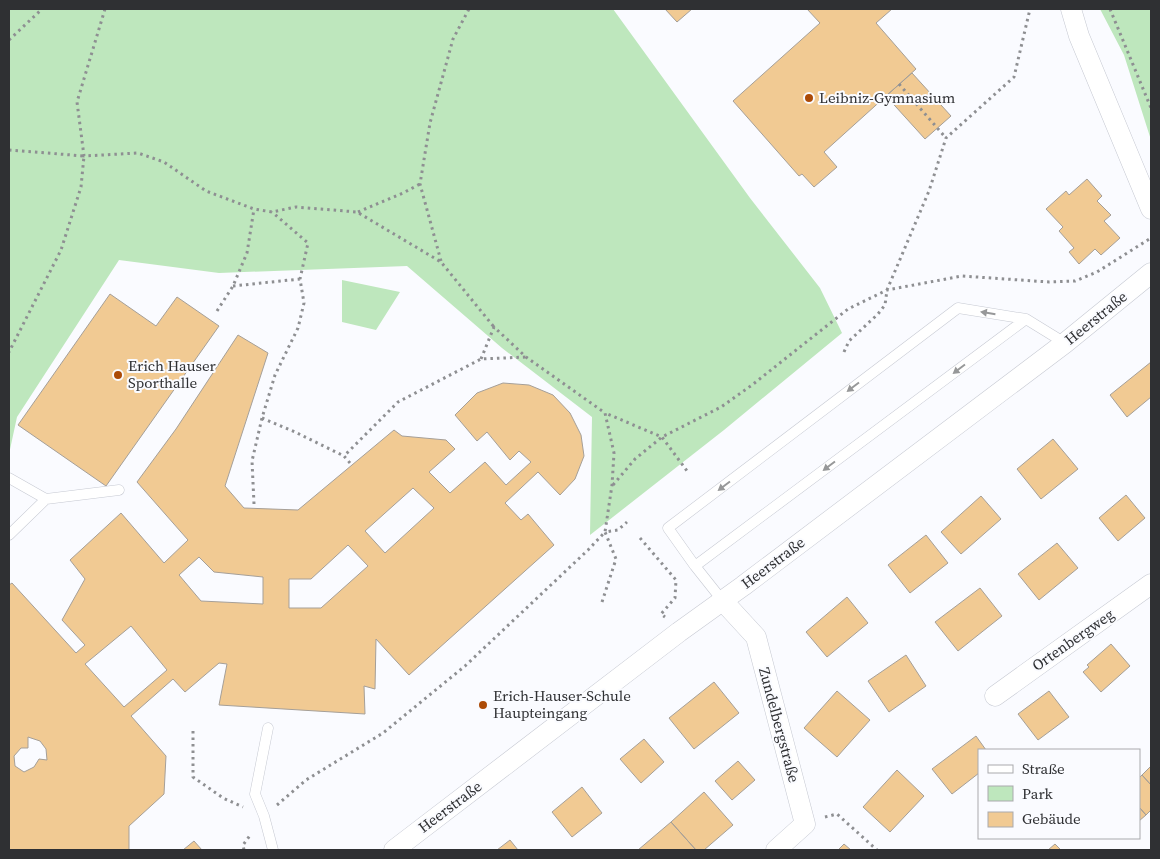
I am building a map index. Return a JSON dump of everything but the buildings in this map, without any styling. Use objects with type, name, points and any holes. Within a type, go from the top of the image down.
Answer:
[{"type":"street","points":[[1071,9],[1079,36],[1151,209]]},
{"type":"street","name":"Heerstraße","points":[[394,850],[679,632],[751,580],[1065,343],[1151,273]]},
{"type":"street","name":"Ortenbergweg","points":[[995,696],[1151,584]]},
{"type":"street","name":"Zundelbergstraße","points":[[722,600],[756,637],[804,824]]},
{"type":"street","points":[[776,850],[804,824]]},
{"type":"lane","points":[[722,600],[668,528],[958,308],[1026,319],[1065,343]]},
{"type":"lane","points":[[695,566],[1026,319]]},
{"type":"lane","points":[[9,478],[46,499],[119,490]]},
{"type":"lane","points":[[9,535],[46,499]]},
{"type":"lane","points":[[268,728],[255,794],[264,816],[272,850]]},
{"type":"path","points":[[9,40],[42,9]]},
{"type":"path","points":[[9,352],[61,250],[81,187],[84,156],[77,102],[105,9]]},
{"type":"path","points":[[441,262],[420,184],[430,123],[453,39],[469,9]]},
{"type":"path","points":[[844,352],[849,341],[885,305],[887,290],[929,192],[946,138],[1014,77],[1030,9]]},
{"type":"path","points":[[1110,9],[1151,108]]},
{"type":"path","points":[[899,84],[946,138]]},
{"type":"path","points":[[9,150],[84,156],[138,153],[164,162],[206,191],[254,209],[272,212],[296,207],[357,212],[403,194],[420,184]]},
{"type":"path","points":[[217,311],[233,286],[247,253],[254,209]]},
{"type":"path","points":[[254,504],[252,462],[262,418],[275,375],[298,328],[304,304],[300,278],[308,243],[272,212]]},
{"type":"path","points":[[357,212],[441,262],[494,328],[526,357],[605,413],[662,437],[687,471]]},
{"type":"path","points":[[612,485],[635,459],[662,437],[720,407],[752,385],[848,309],[887,290],[962,276],[1049,282],[1075,281],[1097,272],[1151,238]]},
{"type":"path","points":[[233,286],[300,278]]},
{"type":"path","points":[[481,359],[494,328]]},
{"type":"path","points":[[344,456],[398,402],[481,359],[526,357]]},
{"type":"path","points":[[602,602],[616,559],[605,532],[612,485],[614,453],[605,413]]},
{"type":"path","points":[[262,418],[344,456],[350,463]]},
{"type":"path","points":[[244,850],[243,845],[264,816],[306,780],[383,733],[465,666],[605,532],[618,530],[627,522]]},
{"type":"path","points":[[640,538],[676,580],[675,598],[661,614],[679,632]]},
{"type":"path","points":[[193,730],[193,777],[223,798],[264,816]]},
{"type":"path","points":[[804,824],[837,814],[877,850]]},
{"type":"green space","points":[[9,9],[613,9],[750,198],[820,288],[842,333],[724,430],[590,535],[592,417],[502,348],[407,266],[219,273],[119,260],[17,417],[9,454]]},
{"type":"green space","points":[[1100,9],[1151,9],[1151,140],[1124,55]]},
{"type":"green space","points":[[342,280],[400,292],[376,330],[342,322]]},
{"type":"place","name":"Leibniz-Gymnasium","points":[[809,98]]},
{"type":"place","name":"Erich Hauser Sporthalle","points":[[118,375]]},
{"type":"place","name":"Erich-Hauser-Schule Haupteingang","points":[[483,705]]}]
